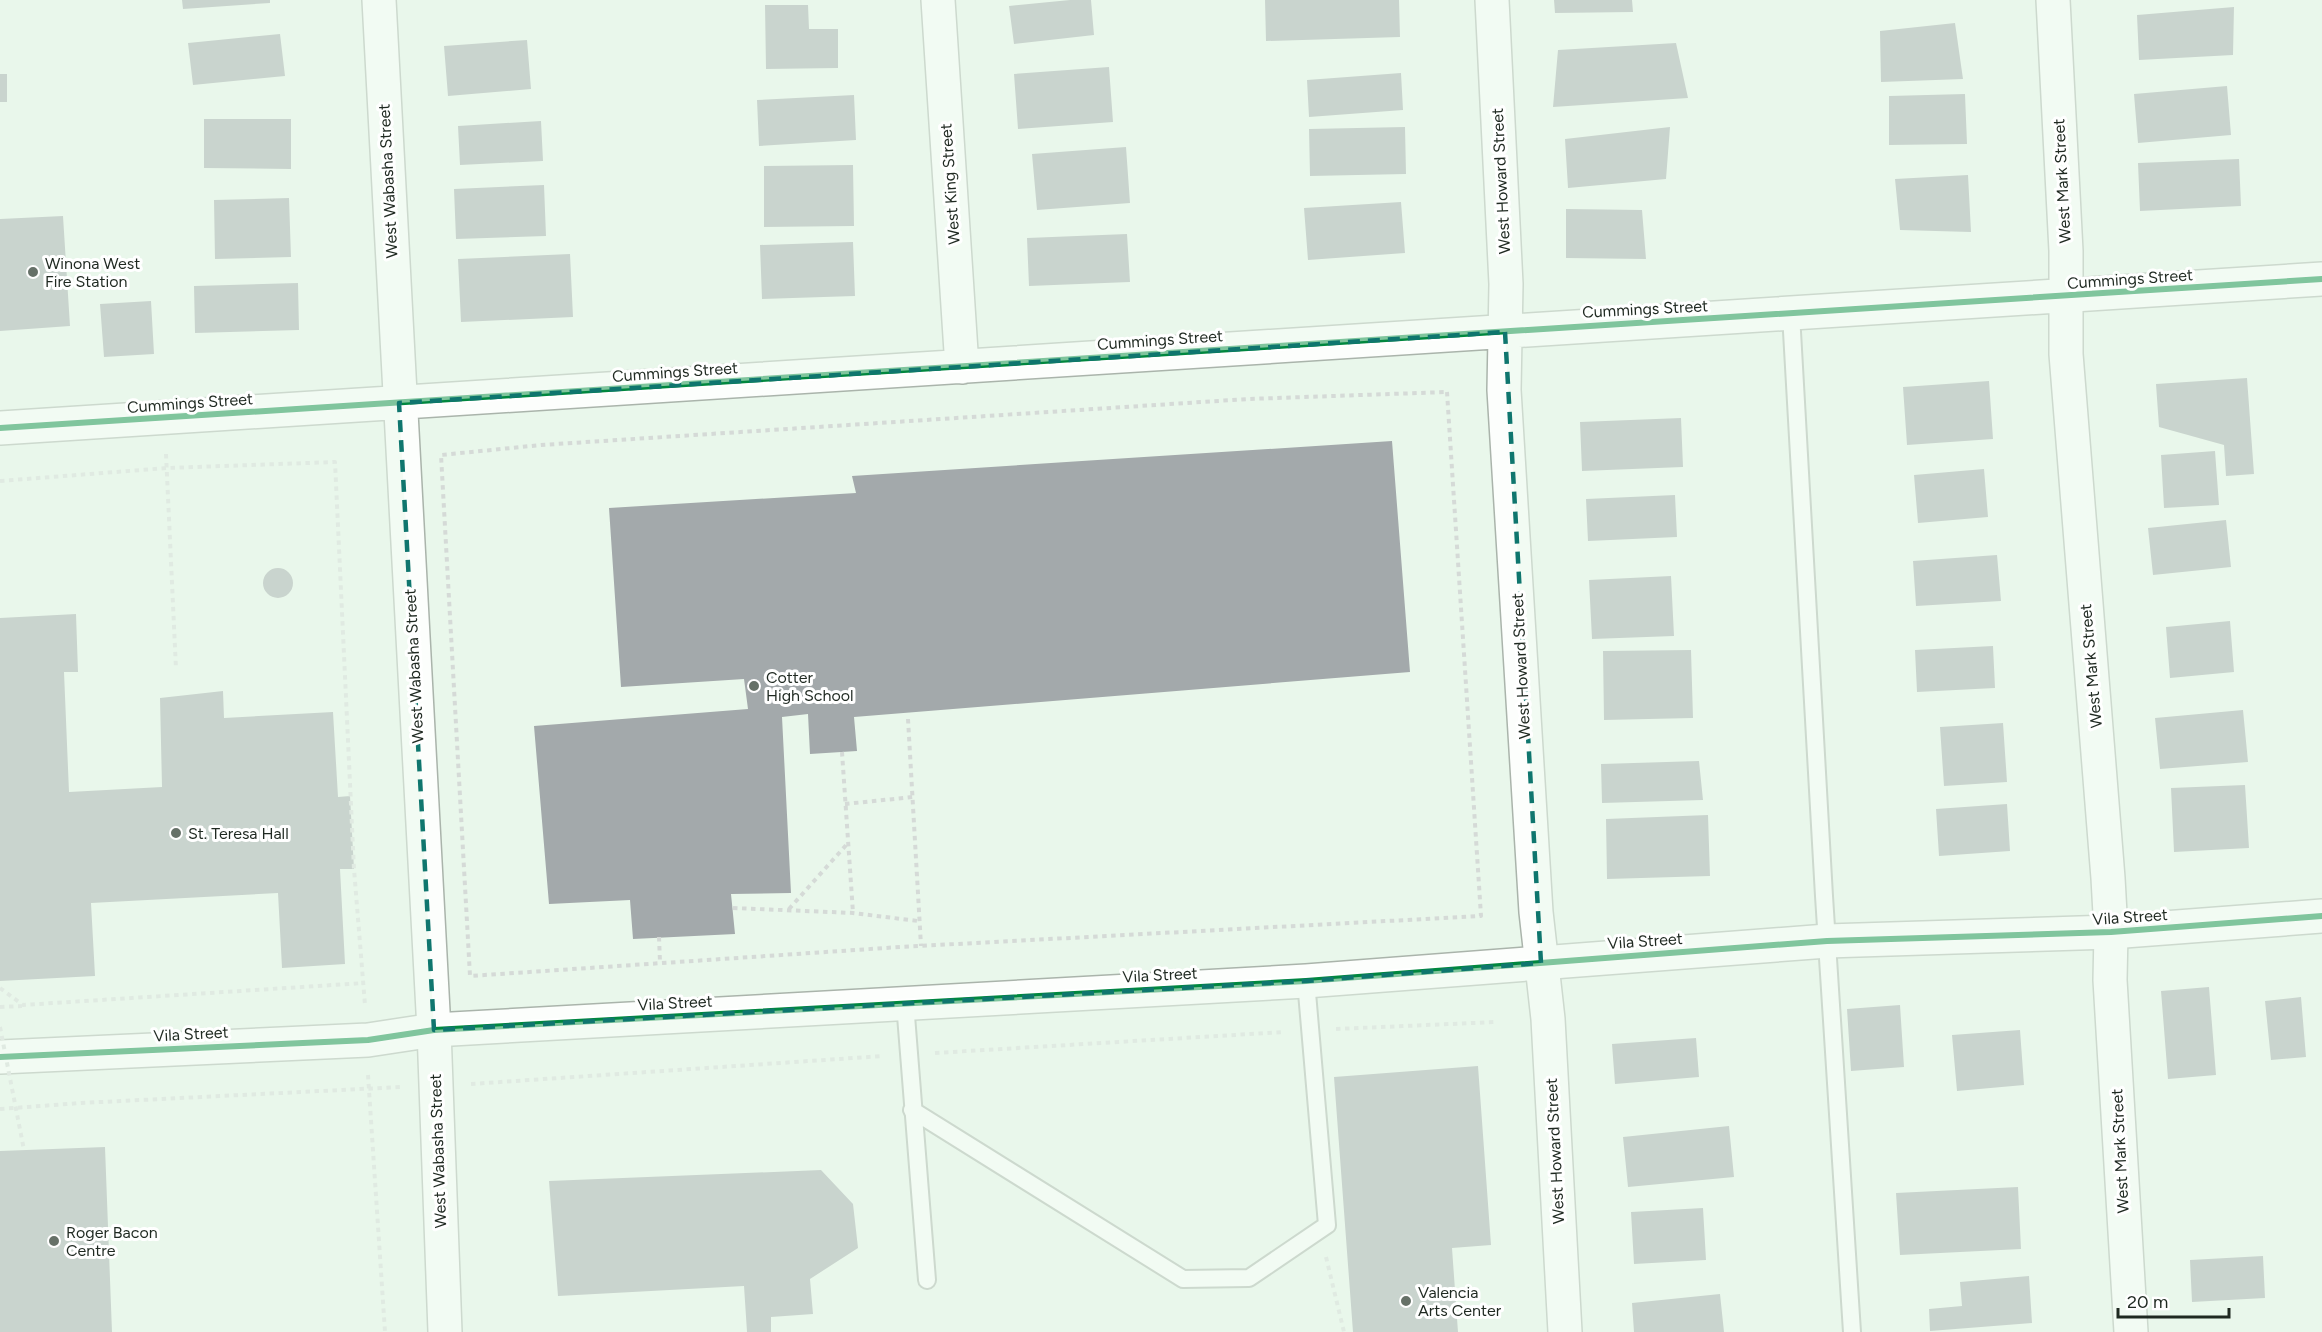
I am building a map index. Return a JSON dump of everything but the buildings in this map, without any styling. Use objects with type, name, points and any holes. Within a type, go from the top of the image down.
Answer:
[{"type":"street","name":"West Wabasha Street","points":[[379,0],[434,1030],[445,1332]]},
{"type":"street","name":"West King Street","points":[[938,0],[962,367]]},
{"type":"street","name":"West Howard Street","points":[[1492,0],[1506,284],[1504,390],[1541,963],[1548,1019],[1565,1332]]},
{"type":"street","name":"West Mark Street","points":[[2053,0],[2066,251],[2064,297],[2066,354],[2111,932],[2111,991],[2131,1332]]},
{"type":"street","name":"Cummings Street","points":[[0,428],[2322,279]]},
{"type":"street","name":"Vila Street","points":[[0,1057],[368,1040],[434,1030],[1306,981],[1827,941],[2111,932],[2322,916]]},
{"type":"lane","points":[[1791,314],[1852,1332]]},
{"type":"lane","points":[[912,1110],[1183,1279],[1249,1278],[1327,1225],[1306,981]]},
{"type":"lane","points":[[905,1003],[927,1280]]},
{"type":"path","points":[[1447,392],[1481,916],[660,962],[471,975],[441,455],[542,445],[1248,399],[1447,392]]},
{"type":"path","points":[[163,418],[176,669]]},
{"type":"path","points":[[0,481],[167,468],[334,462],[353,859],[368,1040],[368,1089],[385,1332]]},
{"type":"path","points":[[908,719],[921,946]]},
{"type":"path","points":[[842,752],[853,913]]},
{"type":"path","points":[[845,804],[913,797]]},
{"type":"path","points":[[788,909],[848,843]]},
{"type":"path","points":[[733,908],[853,913],[918,921]]},
{"type":"path","points":[[659,937],[660,962]]},
{"type":"path","points":[[0,1007],[364,983]]},
{"type":"path","points":[[0,988],[23,1005]]},
{"type":"path","points":[[0,1109],[435,1085],[1311,1030],[1496,1022]]},
{"type":"path","points":[[0,1027],[24,1150]]},
{"type":"path","points":[[1319,1230],[1344,1332]]},
{"type":"highlighted area","points":[[1505,332],[1541,963],[1306,981],[434,1030],[399,403]]},
{"type":"cycle path","points":[[0,428],[2322,279]]},
{"type":"cycle path","points":[[0,1057],[368,1040],[434,1030],[1306,981],[1827,941],[2111,932],[2322,916]]},
{"type":"place","name":"Winona West Fire Station","points":[[33,272]]},
{"type":"place","name":"Cotter High School","points":[[754,686]]},
{"type":"place","name":"St. Teresa Hall","points":[[176,833]]},
{"type":"place","name":"Roger Bacon Centre","points":[[54,1241]]},
{"type":"place","name":"Valencia Arts Center","points":[[1406,1301]]}]
